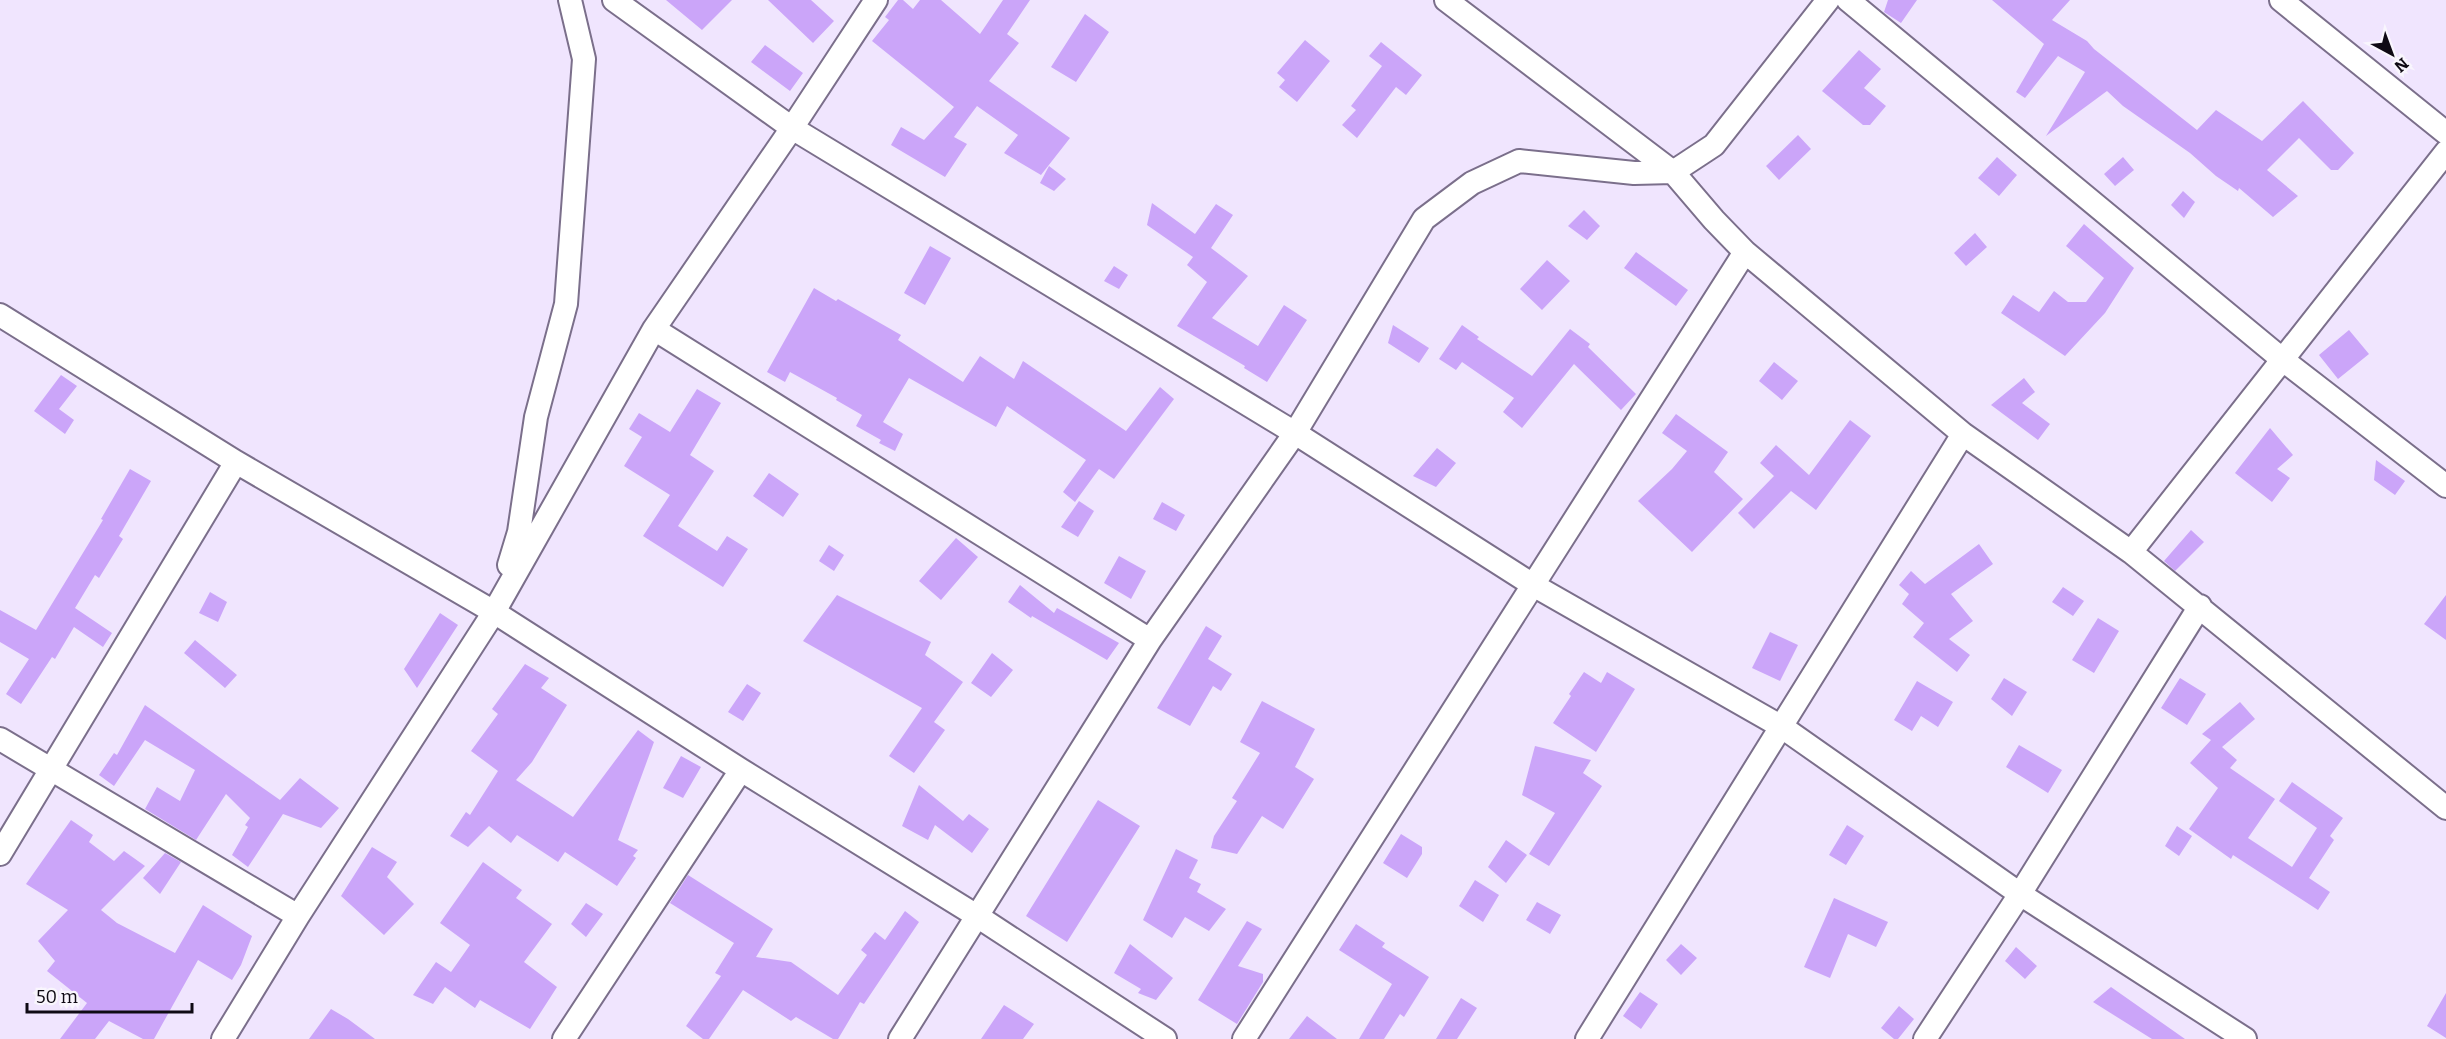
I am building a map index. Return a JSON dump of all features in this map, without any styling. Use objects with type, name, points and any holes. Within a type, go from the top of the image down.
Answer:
[{"type":"street","points":[[494,612],[519,532],[536,417],[566,304],[584,59],[570,0]]},
{"type":"street","points":[[614,0],[792,128],[1295,433],[1533,585],[1782,727],[2020,894],[2245,1039]]},
{"type":"street","points":[[224,1039],[298,916],[494,612],[654,329],[792,128],[876,0]]},
{"type":"street","points":[[1446,0],[1673,172],[1745,252],[1963,434],[2131,552],[2446,808]]},
{"type":"street","points":[[900,1039],[1150,640],[1295,433],[1424,219],[1472,183],[1520,161],[1634,173],[1673,172],[1714,145],[1828,0]]},
{"type":"street","points":[[1848,0],[2283,360],[2446,486]]},
{"type":"street","points":[[2281,0],[2446,133]]},
{"type":"street","points":[[2131,552],[2446,152]]},
{"type":"street","points":[[1244,1039],[1745,252]]},
{"type":"street","points":[[0,315],[236,462],[494,612],[741,770],[977,916],[1165,1039]]},
{"type":"street","points":[[654,329],[1150,640]]},
{"type":"street","points":[[1587,1039],[1963,434]]},
{"type":"street","points":[[0,854],[236,462]]},
{"type":"street","points":[[1925,1039],[2020,894],[2200,606]]},
{"type":"street","points":[[0,739],[298,916]]},
{"type":"street","points":[[564,1039],[741,770]]},
{"type":"building","points":[[666,0],[732,0],[702,30]]},
{"type":"building","points":[[768,0],[811,0],[834,21],[813,43]]},
{"type":"building","points":[[898,0],[903,0],[913,9],[920,0],[941,0],[980,34],[1003,0],[1030,0],[1007,34],[1019,43],[989,81],[1070,138],[1041,175],[1004,153],[1018,135],[977,106],[954,137],[967,144],[945,177],[891,145],[901,127],[924,140],[954,107],[872,41],[889,20],[885,17]]},
{"type":"building","points":[[1888,0],[1917,0],[1901,23],[1884,12]]},
{"type":"building","points":[[1992,0],[2070,0],[2052,20],[2087,41],[2094,49],[2197,130],[2216,110],[2262,141],[2303,101],[2354,153],[2338,170],[2331,170],[2299,138],[2267,170],[2298,196],[2273,217],[2239,188],[2238,191],[2216,176],[2190,153],[2123,106],[2107,91],[2046,136],[2085,72],[2058,56],[2025,98],[2016,92],[2044,44]]},
{"type":"building","points":[[1085,14],[1109,32],[1076,82],[1051,67]]},
{"type":"building","points":[[1305,40],[1330,61],[1297,102],[1279,87],[1285,80],[1277,73]]},
{"type":"building","points":[[1381,42],[1422,75],[1406,95],[1396,87],[1357,138],[1342,125],[1356,110],[1351,106],[1382,66],[1369,56]]},
{"type":"building","points":[[765,45],[803,73],[790,91],[751,62]]},
{"type":"building","points":[[1859,50],[1881,69],[1864,88],[1886,106],[1870,125],[1863,125],[1822,91]]},
{"type":"building","points":[[1798,135],[1811,149],[1779,180],[1766,166]]},
{"type":"building","points":[[1997,157],[2017,175],[1999,196],[1978,178]]},
{"type":"building","points":[[2123,157],[2134,170],[2115,186],[2104,174]]},
{"type":"building","points":[[1049,166],[1066,179],[1054,191],[1040,183]]},
{"type":"building","points":[[2183,191],[2195,202],[2184,218],[2171,205]]},
{"type":"building","points":[[1152,203],[1195,234],[1216,204],[1233,215],[1211,248],[1248,276],[1212,318],[1258,346],[1284,305],[1307,320],[1267,382],[1244,368],[1245,366],[1177,326],[1207,282],[1187,265],[1193,257],[1147,225]]},
{"type":"building","points":[[1584,210],[1600,226],[1587,240],[1568,226]]},
{"type":"building","points":[[2084,224],[2134,268],[2105,313],[2065,356],[2001,313],[2013,295],[2039,312],[2054,291],[2068,302],[2086,302],[2104,278],[2066,246]]},
{"type":"building","points":[[1975,233],[1987,247],[1966,266],[1954,253]]},
{"type":"building","points":[[930,246],[951,258],[925,305],[904,293]]},
{"type":"building","points":[[1636,252],[1688,290],[1676,306],[1624,268]]},
{"type":"building","points":[[1547,260],[1570,281],[1542,310],[1520,289]]},
{"type":"building","points":[[1114,266],[1128,275],[1119,289],[1104,281]]},
{"type":"building","points":[[814,288],[901,335],[898,340],[963,382],[980,356],[1014,379],[1023,361],[1126,431],[1160,387],[1174,399],[1114,479],[1099,469],[1075,502],[1063,492],[1086,460],[1007,406],[996,427],[909,378],[883,422],[903,434],[895,451],[879,443],[881,440],[856,426],[862,415],[836,400],[837,398],[790,372],[785,382],[767,372]]},
{"type":"building","points":[[1393,325],[1429,348],[1419,363],[1388,343]]},
{"type":"building","points":[[1462,325],[1479,337],[1477,339],[1532,376],[1570,329],[1590,344],[1588,347],[1636,394],[1621,410],[1574,364],[1522,428],[1503,412],[1514,398],[1462,362],[1456,370],[1439,359]]},
{"type":"building","points":[[2349,330],[2369,354],[2338,379],[2319,355]]},
{"type":"building","points":[[1774,362],[1798,381],[1782,400],[1759,381]]},
{"type":"building","points":[[61,375],[77,386],[59,409],[74,420],[65,434],[34,411]]},
{"type":"building","points":[[2024,378],[2035,392],[2022,403],[2050,424],[2038,440],[1991,405]]},
{"type":"building","points":[[697,389],[721,403],[690,455],[714,471],[678,526],[717,551],[727,536],[748,549],[723,587],[643,536],[670,495],[624,466],[642,437],[629,429],[639,413],[670,432]]},
{"type":"building","points":[[1676,414],[1728,452],[1714,472],[1743,499],[1692,552],[1638,501],[1672,469],[1687,451],[1662,433]]},
{"type":"building","points":[[1850,420],[1871,436],[1816,510],[1791,491],[1754,529],[1738,513],[1774,476],[1760,463],[1776,445],[1809,475]]},
{"type":"building","points":[[2270,428],[2293,455],[2277,469],[2290,478],[2272,502],[2235,473]]},
{"type":"building","points":[[1437,448],[1456,463],[1436,487],[1413,476]]},
{"type":"building","points":[[2376,460],[2405,481],[2395,495],[2374,480]]},
{"type":"building","points":[[130,469],[151,481],[119,536],[123,539],[99,578],[95,575],[75,608],[112,633],[103,647],[74,627],[55,659],[52,657],[21,704],[6,694],[29,659],[0,642],[0,610],[36,630],[103,520],[101,519]]},
{"type":"building","points":[[769,473],[799,494],[783,517],[753,496]]},
{"type":"building","points":[[1079,501],[1094,511],[1078,537],[1061,527]]},
{"type":"building","points":[[1162,502],[1185,515],[1176,531],[1153,519]]},
{"type":"building","points":[[2191,530],[2204,542],[2175,571],[2164,561]]},
{"type":"building","points":[[956,538],[978,557],[941,600],[919,581]]},
{"type":"building","points":[[1979,544],[1993,564],[1951,594],[1973,621],[1949,639],[1970,655],[1957,672],[1913,637],[1924,623],[1902,604],[1909,594],[1899,585],[1911,571],[1925,584]]},
{"type":"building","points":[[829,545],[844,555],[834,571],[819,561]]},
{"type":"building","points":[[1119,556],[1146,571],[1131,599],[1104,583]]},
{"type":"building","points":[[1020,585],[1054,613],[1057,608],[1119,643],[1107,660],[1032,616],[1031,618],[1008,602]]},
{"type":"building","points":[[2063,587],[2084,601],[2073,616],[2052,602]]},
{"type":"building","points":[[210,592],[227,602],[218,622],[199,613]]},
{"type":"building","points":[[837,595],[931,642],[925,655],[963,682],[934,722],[945,730],[914,773],[889,756],[922,708],[803,641]]},
{"type":"building","points":[[2446,595],[2446,640],[2424,624]]},
{"type":"building","points":[[440,613],[458,625],[417,688],[404,669]]},
{"type":"building","points":[[2098,618],[2119,631],[2094,673],[2072,660]]},
{"type":"building","points":[[1206,626],[1222,636],[1208,659],[1232,674],[1221,691],[1213,686],[1190,726],[1157,708]]},
{"type":"building","points":[[1770,632],[1798,645],[1780,681],[1752,668]]},
{"type":"building","points":[[195,640],[237,675],[225,688],[184,653]]},
{"type":"building","points":[[992,653],[1013,670],[991,697],[971,683]]},
{"type":"building","points":[[525,664],[549,678],[541,688],[567,705],[532,762],[516,780],[573,817],[638,730],[654,742],[618,840],[638,850],[633,856],[636,858],[617,886],[565,852],[558,862],[517,835],[511,843],[489,826],[468,847],[450,836],[466,812],[470,815],[498,771],[471,751],[498,714],[492,709]]},
{"type":"building","points":[[1584,672],[1601,683],[1607,672],[1635,689],[1596,752],[1553,723]]},
{"type":"building","points":[[2004,678],[2027,692],[2012,716],[1991,699]]},
{"type":"building","points":[[2180,678],[2206,694],[2187,725],[2161,708]]},
{"type":"building","points":[[1917,681],[1953,702],[1938,727],[1921,716],[1912,731],[1894,720]]},
{"type":"building","points":[[747,684],[761,693],[743,721],[728,712]]},
{"type":"building","points":[[1262,701],[1315,729],[1295,767],[1314,779],[1283,829],[1262,816],[1237,854],[1211,848],[1214,836],[1237,801],[1232,798],[1260,753],[1240,742]]},
{"type":"building","points":[[2240,702],[2255,719],[2222,747],[2237,760],[2230,768],[2275,799],[2248,838],[2292,867],[2317,828],[2279,801],[2292,782],[2343,818],[2330,836],[2334,840],[2309,878],[2330,892],[2318,910],[2233,855],[2231,859],[2189,829],[2218,788],[2190,763],[2211,740],[2202,734]]},
{"type":"building","points":[[145,705],[280,800],[300,778],[339,808],[321,828],[283,814],[248,867],[232,855],[248,827],[245,825],[250,818],[226,794],[196,840],[145,809],[157,787],[180,801],[195,770],[145,740],[114,786],[99,775],[114,753],[117,755]]},
{"type":"building","points":[[2019,745],[2062,770],[2048,793],[2006,767]]},
{"type":"building","points":[[1535,746],[1591,760],[1583,773],[1602,786],[1549,866],[1529,854],[1555,813],[1522,795]]},
{"type":"building","points":[[681,756],[701,767],[683,798],[663,788]]},
{"type":"building","points":[[919,785],[963,821],[969,814],[989,829],[972,853],[935,825],[928,840],[902,826]]},
{"type":"building","points":[[1098,800],[1140,826],[1067,942],[1026,916]]},
{"type":"building","points":[[71,820],[93,835],[89,842],[114,861],[124,851],[145,866],[101,910],[117,923],[175,953],[203,905],[252,936],[241,965],[232,980],[198,960],[154,1039],[143,1039],[109,1021],[95,1039],[60,1039],[87,1003],[47,971],[55,961],[38,941],[68,910],[26,884]]},
{"type":"building","points":[[1847,825],[1864,836],[1846,865],[1829,855]]},
{"type":"building","points":[[2177,826],[2192,836],[2179,856],[2165,846]]},
{"type":"building","points":[[1401,834],[1422,847],[1422,854],[1407,878],[1383,863]]},
{"type":"building","points":[[1506,840],[1527,855],[1506,883],[1488,867]]},
{"type":"building","points":[[372,847],[397,862],[387,877],[414,904],[384,935],[341,896]]},
{"type":"building","points":[[1176,849],[1198,860],[1189,878],[1201,884],[1197,892],[1226,909],[1209,931],[1185,917],[1172,938],[1143,920]]},
{"type":"building","points":[[165,853],[181,862],[160,894],[143,878]]},
{"type":"building","points":[[483,862],[522,890],[516,898],[552,924],[524,962],[557,987],[530,1029],[480,1000],[475,1008],[445,987],[433,1004],[413,995],[436,962],[451,972],[470,945],[440,923]]},
{"type":"building","points":[[688,875],[773,929],[756,957],[791,962],[838,995],[867,955],[861,950],[875,932],[885,940],[905,911],[919,922],[864,1004],[860,1002],[838,1039],[833,1039],[796,1017],[791,1021],[743,990],[709,1039],[703,1039],[686,1026],[721,976],[715,973],[734,943],[670,903]]},
{"type":"building","points":[[1475,880],[1499,895],[1483,922],[1459,906]]},
{"type":"building","points":[[1834,898],[1888,922],[1876,947],[1848,934],[1830,978],[1804,967]]},
{"type":"building","points":[[1537,902],[1561,915],[1550,934],[1526,920]]},
{"type":"building","points":[[586,903],[603,914],[586,937],[571,924]]},
{"type":"building","points":[[1247,921],[1262,929],[1238,966],[1263,974],[1263,982],[1237,1024],[1198,1000]]},
{"type":"building","points":[[1356,924],[1385,943],[1382,947],[1429,977],[1404,1017],[1400,1014],[1384,1039],[1359,1039],[1392,984],[1339,950]]},
{"type":"building","points":[[1130,944],[1173,978],[1156,1000],[1138,993],[1141,989],[1114,973]]},
{"type":"building","points":[[1681,944],[1697,958],[1681,975],[1666,960]]},
{"type":"building","points":[[2016,947],[2037,966],[2025,979],[2005,961]]},
{"type":"building","points":[[2111,987],[2185,1039],[2152,1039],[2093,1002]]},
{"type":"building","points":[[1640,992],[1658,1004],[1641,1029],[1623,1016]]},
{"type":"building","points":[[2446,993],[2446,1038],[2427,1026]]},
{"type":"building","points":[[1461,998],[1477,1008],[1457,1039],[1436,1039]]},
{"type":"building","points":[[1004,1005],[1034,1024],[1023,1039],[981,1039]]},
{"type":"building","points":[[1899,1006],[1914,1019],[1898,1039],[1894,1039],[1881,1028]]},
{"type":"building","points":[[331,1009],[348,1019],[375,1039],[309,1039]]},
{"type":"building","points":[[1307,1016],[1337,1039],[1289,1039]]}]
